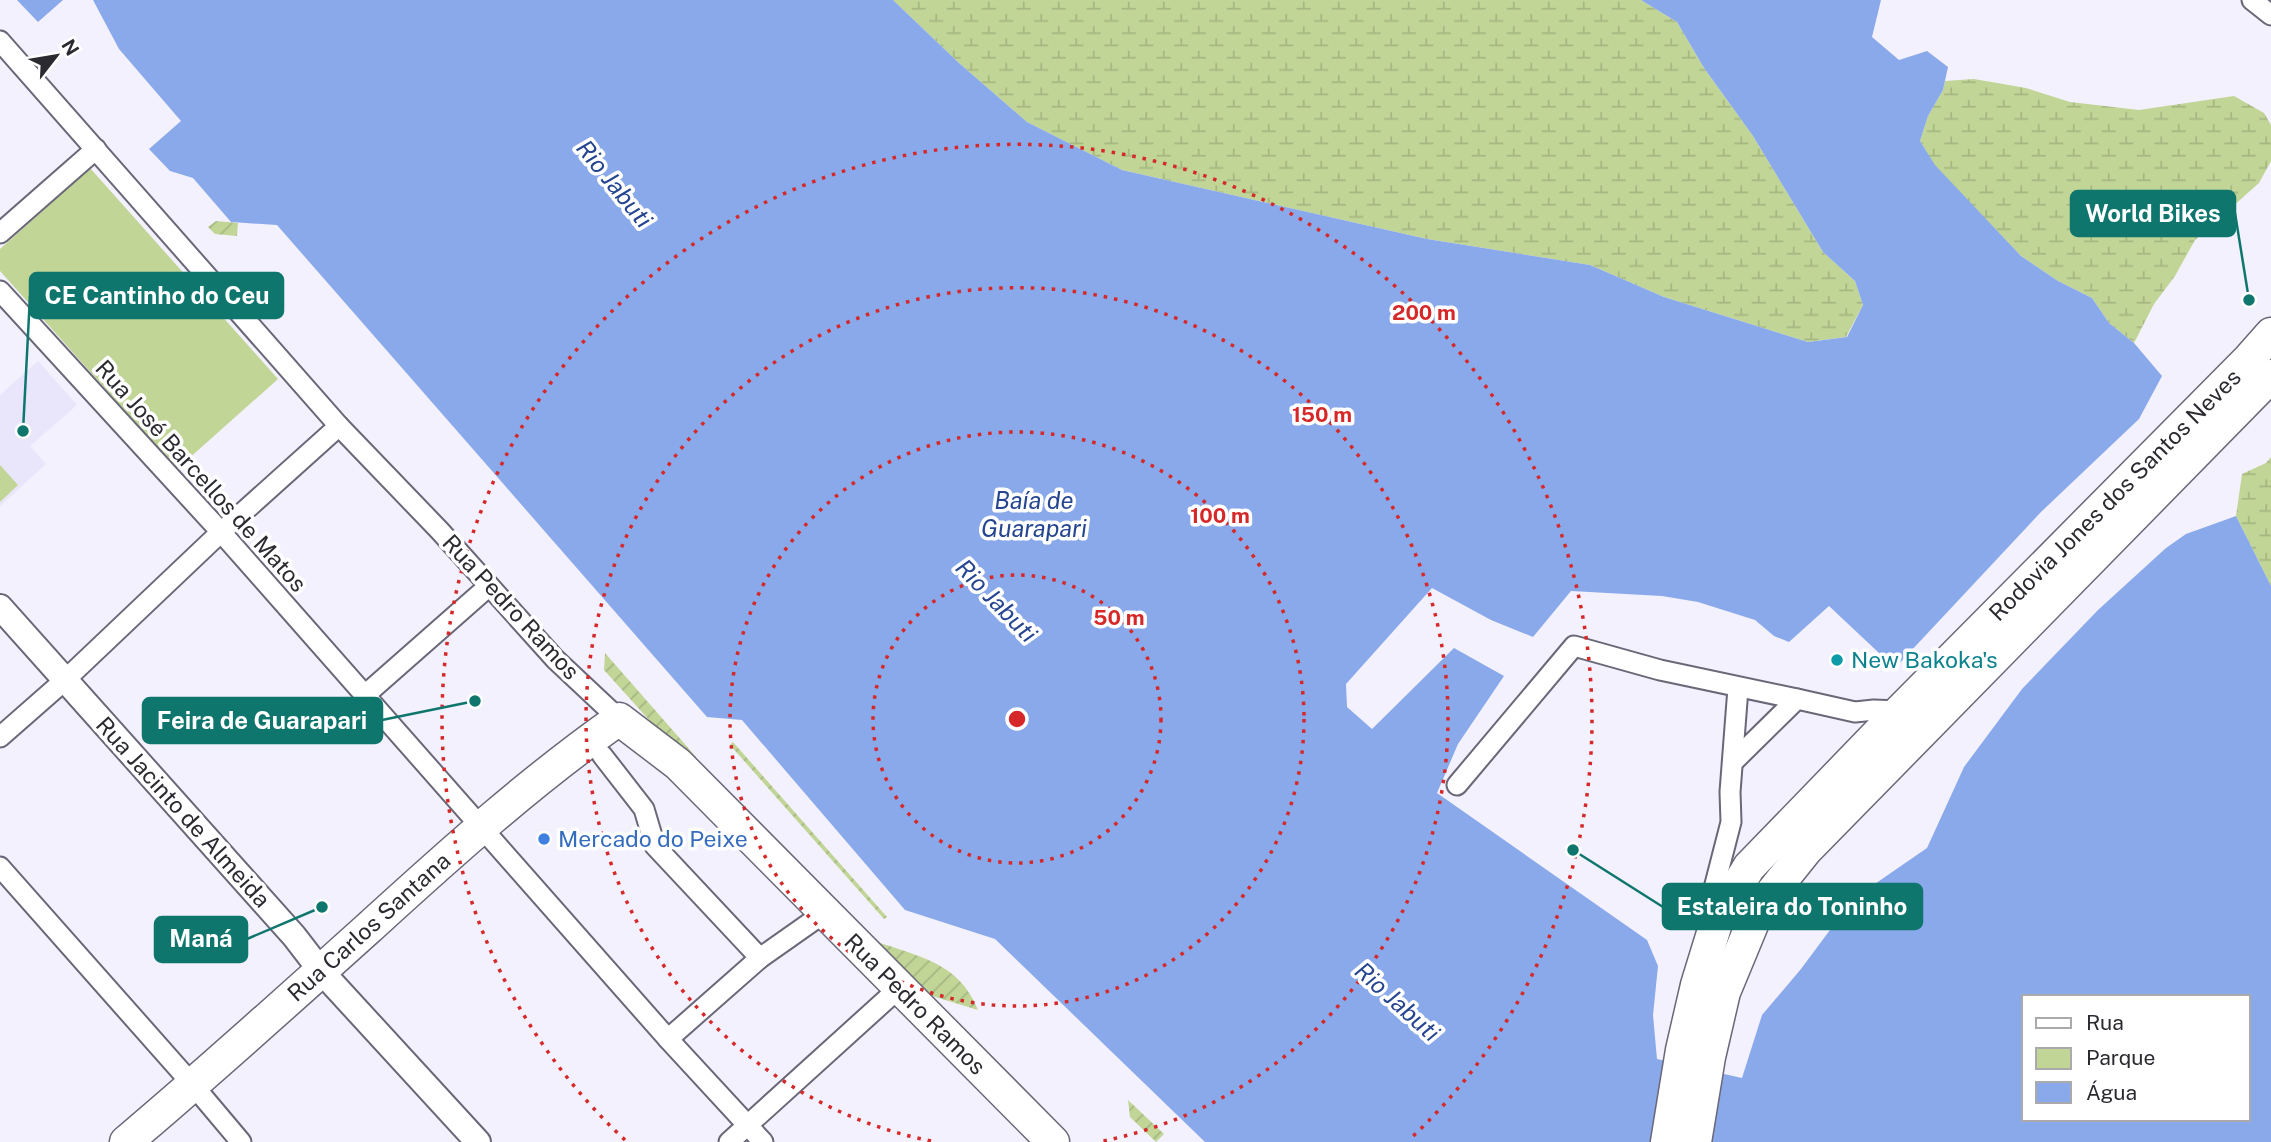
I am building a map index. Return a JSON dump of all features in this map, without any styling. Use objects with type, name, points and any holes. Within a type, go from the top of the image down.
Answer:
[{"type":"main road","name":"Rodovia Jones dos Santos Neves","points":[[1695,1142],[1697,985],[1717,920],[1749,867],[2229,380],[2271,334]]},
{"type":"main road","name":"Rodovia Jones dos Santos Neves","points":[[1667,1142],[1695,1054],[1758,910],[1806,850],[2271,376]]},
{"type":"main road","name":"Rua Carlos Santana","points":[[126,1142],[482,826],[619,719]]},
{"type":"main road","name":"Rua Pedro Ramos","points":[[619,719],[678,764],[1054,1142]]},
{"type":"street","points":[[2252,0],[2271,14]]},
{"type":"street","name":"Rua Pedro Ramos","points":[[0,41],[339,426],[440,531],[555,659],[619,719]]},
{"type":"street","points":[[0,233],[96,149]]},
{"type":"street","name":"Rua José Barcellos de Matos","points":[[0,291],[221,532],[668,1040],[763,1142]]},
{"type":"street","points":[[0,737],[339,426]]},
{"type":"street","points":[[364,696],[489,586]]},
{"type":"street","name":"Rua Jacinto de Almeida","points":[[0,607],[293,936],[321,971],[478,1142]]},
{"type":"street","points":[[1457,785],[1574,646],[1660,670],[1855,712],[1900,711]]},
{"type":"street","points":[[1717,920],[1713,892],[1731,822],[1730,792],[1738,688]]},
{"type":"street","points":[[1734,761],[1797,699]]},
{"type":"street","points":[[601,755],[644,808],[655,846],[760,958]]},
{"type":"street","points":[[0,867],[241,1142]]},
{"type":"street","points":[[668,1040],[760,958],[824,913]]},
{"type":"street","points":[[729,1142],[900,988]]},
{"type":"shaded area","points":[[38,361],[77,405],[30,446],[46,464],[0,506],[0,395]]},
{"type":"green space","points":[[893,0],[1641,0],[1677,22],[1704,68],[1753,136],[1823,252],[1855,281],[1863,305],[1846,337],[1808,342],[1664,297],[1590,265],[1427,239],[1122,170],[1027,122],[959,63]]},
{"type":"green space","points":[[1974,79],[2026,88],[2070,102],[2139,110],[2234,96],[2264,113],[2271,125],[2271,161],[2259,183],[2195,240],[2175,276],[2154,304],[2134,343],[2109,323],[2092,298],[2058,281],[2021,256],[1935,166],[1920,141],[1928,116],[1943,90],[1945,81]]},
{"type":"green space","points":[[90,168],[278,379],[177,469],[0,271],[0,249]]},
{"type":"green space","points":[[216,221],[238,223],[237,236],[215,234],[208,227]]},
{"type":"green space","points":[[2271,457],[2271,586],[2236,516],[2242,474],[2266,463]]},
{"type":"green space","points":[[0,465],[18,485],[0,502]]},
{"type":"green space","points":[[605,653],[697,758],[669,742],[604,670]]},
{"type":"green space","points":[[733,742],[887,917],[884,919],[730,745]]},
{"type":"green space","points":[[875,941],[922,957],[949,971],[970,994],[978,1010],[919,992]]},
{"type":"green space","points":[[1128,1100],[1164,1134],[1156,1142],[1130,1117]]},
{"type":"water","points":[[17,0],[63,0],[38,22]]},
{"type":"water","name":"Baía de Guarapari","points":[[93,0],[893,0],[959,63],[1027,122],[1122,170],[1427,239],[1590,265],[1664,297],[1808,342],[1847,337],[1863,305],[1855,281],[1823,252],[1753,136],[1704,68],[1677,22],[1641,0],[1881,0],[1872,37],[1899,60],[1927,51],[1948,67],[1943,90],[1928,116],[1920,141],[1935,165],[2021,256],[2058,281],[2092,298],[2109,323],[2134,343],[2162,376],[2139,419],[2041,512],[1895,668],[1829,606],[1789,642],[1774,636],[1755,620],[1698,602],[1662,596],[1571,591],[1533,637],[1491,620],[1432,588],[1346,684],[1347,707],[1372,729],[1454,648],[1504,676],[1458,744],[1437,793],[1647,940],[1658,966],[1653,1015],[1657,1059],[1742,1078],[1762,1015],[1801,969],[1853,899],[1927,848],[1964,767],[2022,689],[2098,610],[2166,548],[2186,534],[2236,516],[2271,586],[2271,1142],[1205,1142],[995,939],[905,910],[742,720],[707,717],[277,225],[231,222],[193,178],[170,171],[149,149],[181,121],[119,49]]},
{"type":"place","name":"World Bikes","points":[[2249,300]]},
{"type":"place","name":"CE Cantinho do Ceu","points":[[23,431]]},
{"type":"place","name":"New Bakoka's","points":[[1837,660]]},
{"type":"place","name":"Feira de Guarapari","points":[[475,701]]},
{"type":"place","name":"Mercado do Peixe","points":[[544,839]]},
{"type":"place","name":"Estaleira do Toninho","points":[[1573,850]]},
{"type":"place","name":"Maná","points":[[322,907]]},
{"type":"water label","name":"Rio Jabuti","points":[[614,184]]},
{"type":"water label","name":"Rio Jabuti","points":[[996,601]]},
{"type":"water label","name":"Rio Jabuti","points":[[1397,1002]]}]
